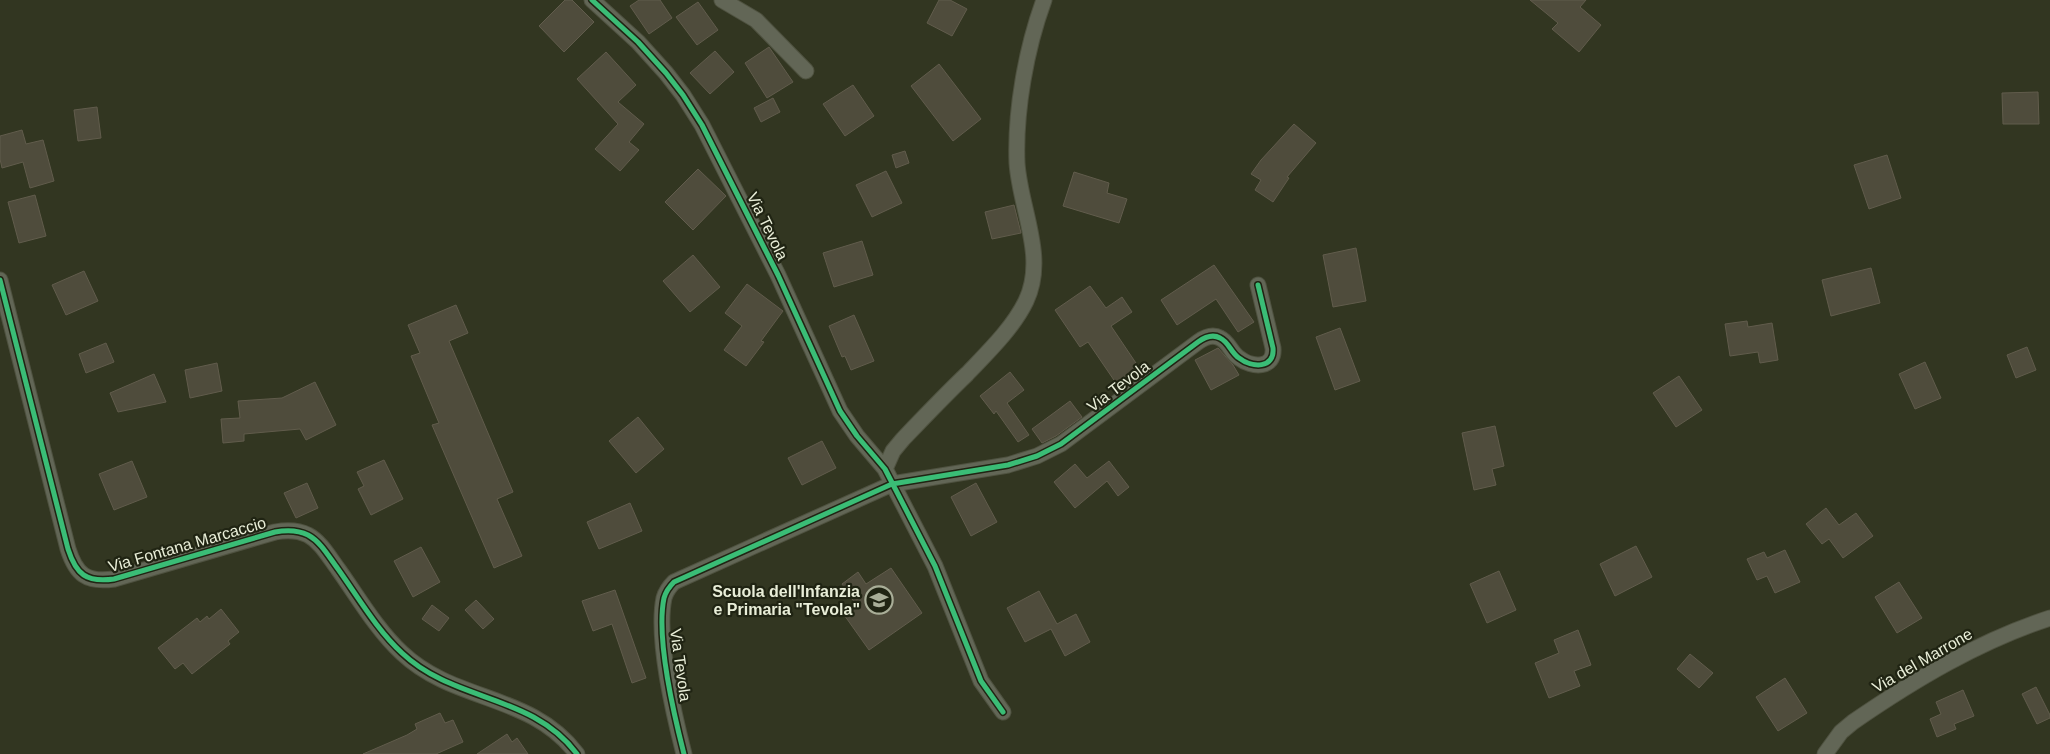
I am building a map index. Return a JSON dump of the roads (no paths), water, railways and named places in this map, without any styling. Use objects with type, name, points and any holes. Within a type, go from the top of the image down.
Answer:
[{"type":"street","name":"Via Tevola","points":[[592,0],[649,53],[696,114],[774,268],[840,412],[856,436],[885,469],[935,566],[976,672],[986,690],[1003,712]]},
{"type":"street","points":[[722,0],[756,20],[806,71]]},
{"type":"street","points":[[885,469],[893,451],[903,439],[982,358],[1011,324],[1026,301],[1030,290],[1034,269],[1034,252],[1019,183],[1017,132],[1030,46],[1044,0]]},
{"type":"street","name":"Via Fontana Marcaccio","points":[[0,280],[68,549],[80,573],[96,580],[114,579],[275,532],[294,531],[305,534],[320,545],[380,628],[407,658],[426,671],[452,684],[536,717],[560,734],[577,754]]},
{"type":"street","name":"Via Tevola","points":[[684,754],[668,674],[664,640],[664,596],[670,586],[680,578],[892,484],[1008,465],[1045,453],[1061,444],[1206,337],[1222,339],[1237,357],[1245,362],[1257,365],[1270,362],[1273,348],[1258,285]]},
{"type":"street","name":"Via del Marrone","points":[[1825,754],[1841,732],[1853,722],[1943,665],[1994,640],[2050,618]]},
{"type":"place","name":"Scuola dell'Infanzia e Primaria \"Tevola\"","points":[[879,600]]}]
